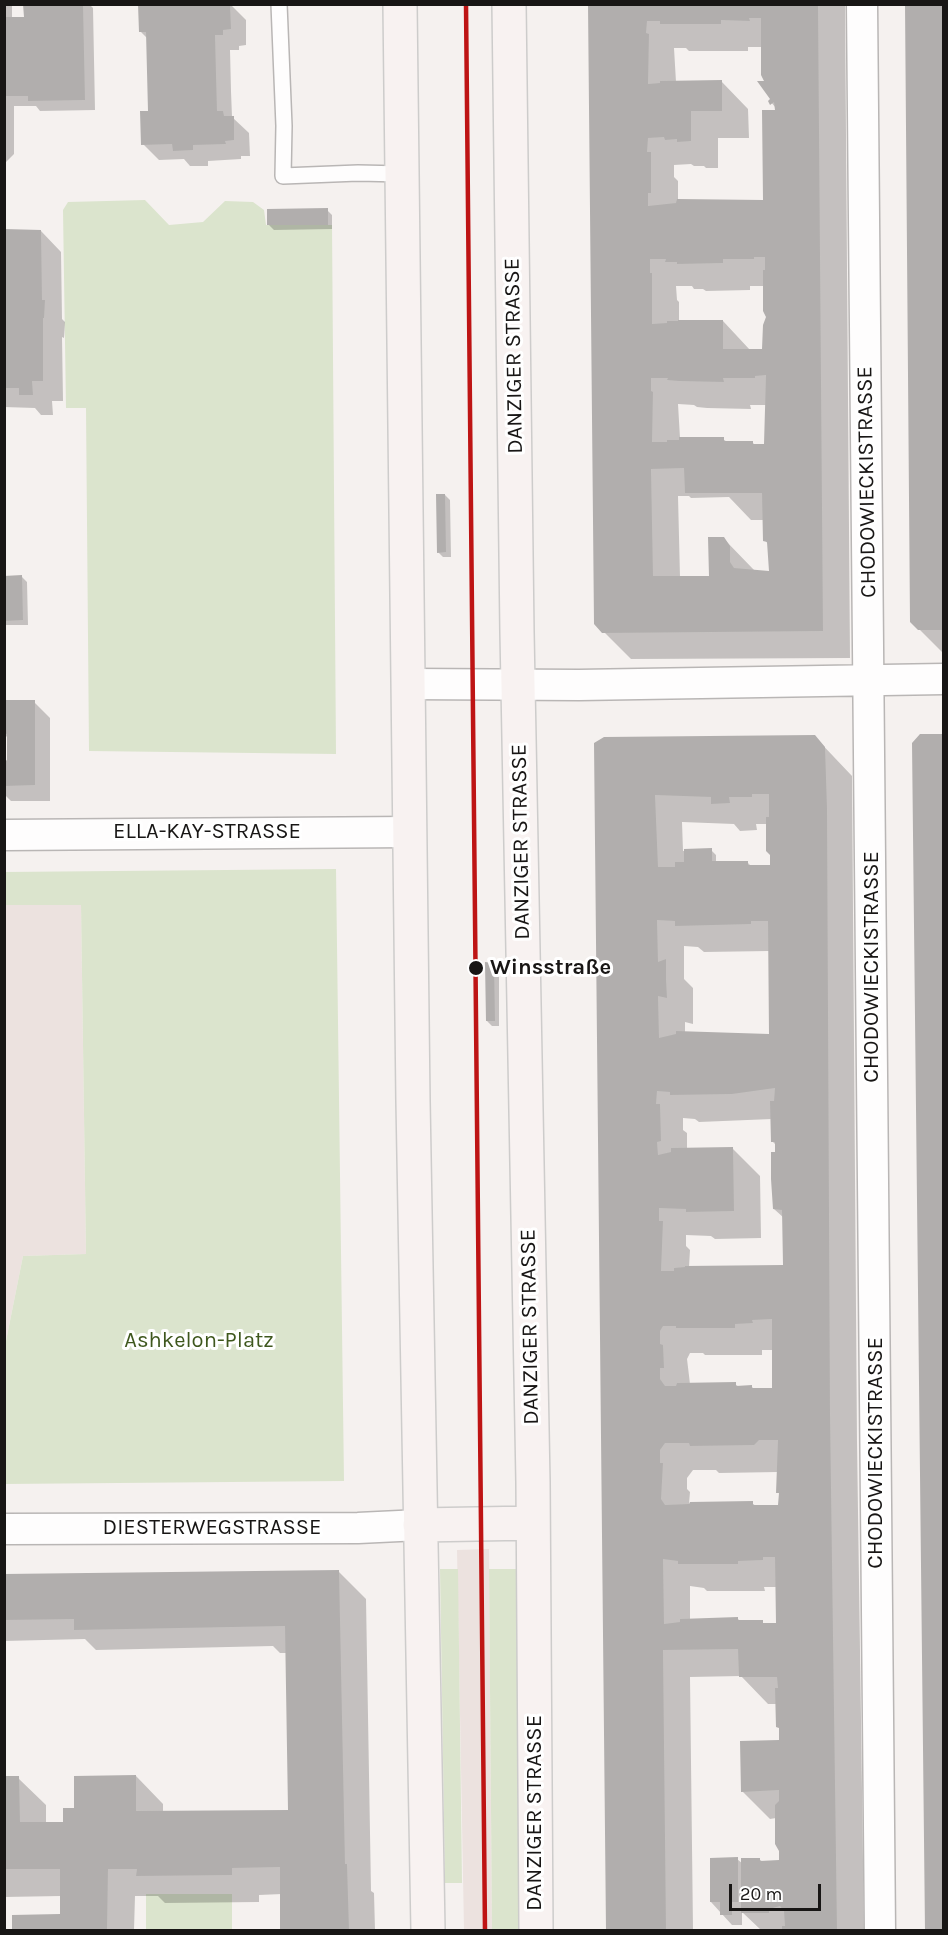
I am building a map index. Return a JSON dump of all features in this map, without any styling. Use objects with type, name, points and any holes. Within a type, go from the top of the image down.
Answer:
[{"type":"main road","points":[[400,4],[420,1525],[428,1930]]},
{"type":"main road","name":"DANZIGER STRASSE","points":[[509,4],[533,1523],[536,1930]]},
{"type":"main road","points":[[420,1525],[533,1523]]},
{"type":"street","name":"CHODOWIECKISTRASSE","points":[[862,4],[880,1930]]},
{"type":"street","points":[[409,684],[519,685],[944,679]]},
{"type":"street","name":"ELLA-KAY-STRASSE","points":[[4,835],[410,832]]},
{"type":"street","name":"DIESTERWEGSTRASSE","points":[[4,1529],[358,1528],[420,1525]]},
{"type":"lane","points":[[279,4],[284,126],[282,176],[402,174]]},
{"type":"shaded area","points":[[5,905],[81,905],[86,1254],[23,1256],[5,1346]]},
{"type":"shaded area","points":[[489,1549],[492,1930],[464,1930],[457,1550]]},
{"type":"green space","points":[[145,200],[169,225],[203,222],[225,201],[253,202],[264,210],[266,225],[332,225],[336,754],[89,751],[86,408],[66,408],[63,210],[68,202]]},
{"type":"green space","name":"Ashkelon-Platz","points":[[336,869],[344,1481],[5,1484],[5,1346],[23,1256],[86,1254],[81,905],[5,905],[5,872]]},
{"type":"green space","points":[[440,1569],[458,1569],[462,1883],[445,1883]]},
{"type":"green space","points":[[489,1569],[517,1569],[520,1930],[492,1930]]},
{"type":"green space","points":[[146,1894],[232,1894],[232,1930],[146,1930]]},
{"type":"building","points":[[23,4],[83,4],[85,100],[28,101],[28,96],[4,96],[4,17],[24,17]]},
{"type":"building","points":[[138,4],[230,4],[231,29],[223,30],[223,35],[215,35],[217,111],[223,111],[224,116],[234,116],[234,140],[225,141],[226,144],[193,145],[193,150],[173,151],[172,144],[141,145],[140,111],[148,111],[146,32],[139,32]]},
{"type":"building","points":[[588,4],[818,4],[823,631],[602,633],[594,624]],"holes":[[[749,18],[761,18],[761,75],[764,81],[757,81],[770,99],[768,101],[770,105],[774,102],[775,110],[762,110],[763,200],[677,199],[676,203],[648,206],[648,193],[651,193],[651,152],[647,152],[648,138],[664,137],[665,140],[677,139],[677,142],[691,141],[691,111],[722,111],[722,80],[660,81],[660,83],[648,84],[647,21],[660,21],[660,24],[721,24],[721,20],[750,21]],[[754,257],[765,257],[763,311],[766,317],[763,325],[762,349],[723,349],[723,320],[678,320],[652,324],[650,259],[666,259],[665,262],[677,262],[677,264],[723,263],[723,259],[754,259]],[[766,375],[764,444],[753,444],[753,441],[724,441],[724,437],[679,437],[679,440],[652,442],[651,378],[724,382],[723,378],[755,378],[755,376]],[[684,468],[685,493],[762,493],[763,541],[767,542],[769,571],[734,568],[730,562],[730,546],[724,537],[708,537],[709,576],[653,576],[651,469]]]},
{"type":"building","points":[[905,4],[944,4],[944,630],[918,630],[910,622]]},
{"type":"building","points":[[328,208],[328,225],[267,225],[267,209]]},
{"type":"building","points":[[4,229],[41,230],[42,300],[45,300],[43,381],[32,381],[33,395],[19,395],[19,388],[4,388]]},
{"type":"building","points":[[436,494],[445,494],[446,552],[437,553]]},
{"type":"building","points":[[22,575],[23,620],[4,621],[4,576]]},
{"type":"building","points":[[6,700],[35,700],[35,785],[4,786],[4,762],[7,760],[7,734],[4,733]]},
{"type":"building","points":[[920,734],[944,734],[944,1930],[925,1930],[912,743]]},
{"type":"building","points":[[815,735],[825,747],[837,1930],[782,1930],[782,1926],[785,1926],[784,1911],[780,1906],[769,1909],[769,1913],[741,1913],[741,1858],[760,1858],[760,1861],[779,1860],[779,1851],[775,1844],[775,1805],[779,1801],[779,1790],[741,1792],[740,1741],[779,1740],[779,1728],[776,1727],[777,1677],[739,1677],[738,1649],[663,1650],[666,1930],[606,1930],[594,743],[604,737]],"holes":[[[752,794],[769,794],[766,851],[770,855],[770,865],[748,865],[748,861],[712,861],[712,848],[684,849],[684,862],[675,862],[675,867],[658,867],[655,795],[711,797],[711,804],[730,803],[729,797],[752,797]],[[657,920],[675,921],[675,926],[751,924],[751,921],[768,921],[769,1034],[676,1031],[676,1034],[659,1038],[658,996],[667,998],[666,959],[658,962]],[[775,1088],[774,1101],[770,1101],[771,1142],[775,1142],[775,1152],[771,1152],[771,1179],[773,1209],[782,1210],[783,1265],[685,1266],[674,1268],[674,1271],[661,1271],[663,1221],[659,1221],[659,1208],[686,1209],[686,1212],[734,1211],[733,1147],[671,1148],[671,1152],[658,1155],[657,1142],[661,1141],[660,1104],[656,1104],[657,1091],[670,1092],[670,1095],[732,1094]],[[772,1319],[772,1388],[752,1388],[752,1385],[736,1386],[736,1382],[677,1383],[676,1386],[665,1386],[660,1379],[660,1368],[664,1368],[663,1345],[660,1344],[660,1331],[663,1326],[735,1328],[735,1324],[753,1323],[752,1320]],[[759,1440],[778,1440],[776,1493],[779,1493],[778,1505],[753,1505],[753,1501],[690,1502],[689,1504],[665,1505],[661,1499],[663,1463],[660,1463],[660,1450],[665,1443],[689,1443],[690,1446],[754,1445]],[[775,1557],[776,1623],[763,1623],[763,1620],[738,1620],[738,1617],[680,1619],[680,1622],[664,1624],[663,1559],[678,1561],[678,1564],[738,1564],[738,1561]]]},
{"type":"building","points":[[485,962],[494,963],[495,1021],[486,1021]]},
{"type":"building","points":[[339,1570],[345,1864],[347,1864],[349,1930],[280,1930],[280,1867],[232,1868],[232,1875],[136,1876],[137,1869],[108,1869],[107,1930],[12,1930],[12,1915],[60,1914],[60,1869],[4,1869],[4,1776],[19,1776],[20,1822],[63,1822],[63,1808],[74,1808],[74,1776],[136,1775],[136,1811],[288,1810],[285,1626],[74,1630],[74,1619],[4,1620],[4,1574]]},
{"type":"building","points":[[738,1857],[738,1902],[732,1902],[732,1915],[720,1915],[720,1902],[710,1902],[710,1858]]},
{"type":"transit line","points":[[466,4],[485,1930]]},
{"type":"place","name":"Winsstraße","points":[[476,968]]}]
